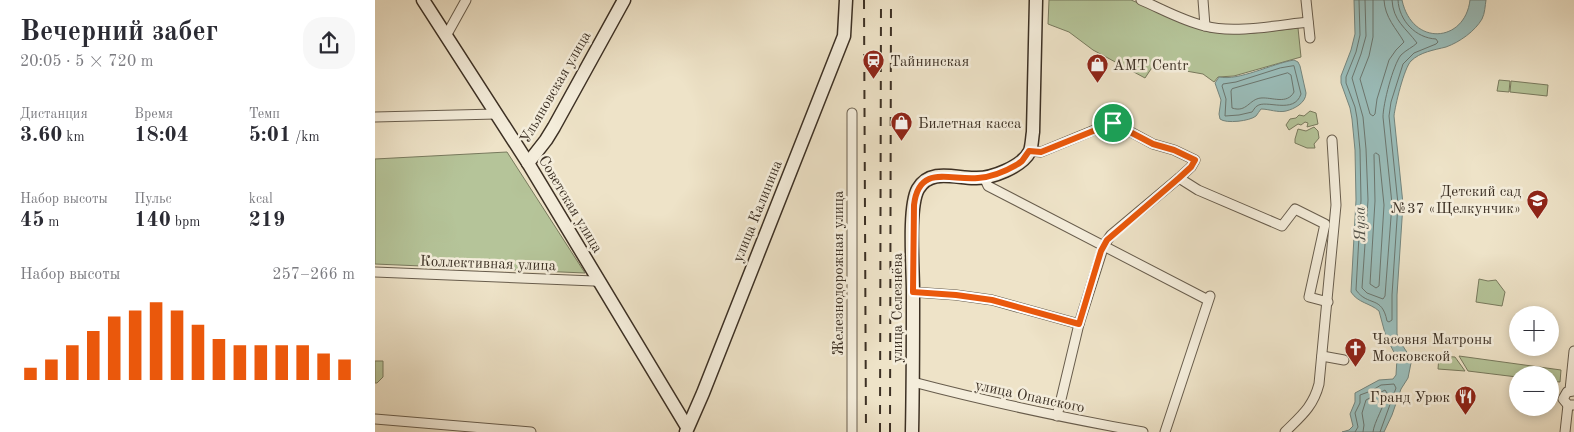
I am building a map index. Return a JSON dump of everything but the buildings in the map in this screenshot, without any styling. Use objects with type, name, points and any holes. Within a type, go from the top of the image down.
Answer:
[{"type":"street","name":"Советская улица","points":[[423,0],[528,163],[686,430]]},
{"type":"street","points":[[446,36],[466,0]]},
{"type":"street","name":"Ульяновская улица","points":[[528,163],[554,127],[624,0]]},
{"type":"street","name":"улица Калинина","points":[[686,430],[703,394],[844,36],[845,0]]},
{"type":"street","points":[[1036,0],[1033,132],[1029,151],[1018,164],[984,177],[988,186],[1209,298],[1165,432]]},
{"type":"street","points":[[1141,0],[1205,26],[1218,29],[1309,22]]},
{"type":"street","points":[[1203,0],[1205,26]]},
{"type":"street","points":[[1306,0],[1310,38]]},
{"type":"street","name":"Железнодорожная улица","points":[[852,113],[852,432]]},
{"type":"street","points":[[375,117],[495,114]]},
{"type":"street","points":[[1029,151],[1041,152],[1113,123],[1153,144],[1174,150],[1195,160],[1191,167],[1179,178],[1111,235],[1104,245],[1079,324],[1057,416]]},
{"type":"street","points":[[1285,432],[1307,410],[1316,395],[1319,384],[1336,205],[1332,140]]},
{"type":"street","name":"улица Селезнёва","points":[[912,432],[913,209],[915,196],[920,186],[934,176],[984,177]]},
{"type":"street","points":[[1179,178],[1198,190],[1282,226],[1295,210],[1325,224],[1309,297],[1328,302]]},
{"type":"street","name":"Коллективная улица","points":[[375,272],[600,282]]},
{"type":"street","points":[[913,292],[992,300],[1079,324]]},
{"type":"street","points":[[1565,432],[1571,405],[1564,401],[1563,397],[1567,392],[1572,391],[1574,352]]},
{"type":"street","points":[[1322,356],[1344,360]]},
{"type":"street","name":"улица Опанского","points":[[913,382],[964,396],[1143,432]]},
{"type":"street","points":[[375,420],[531,432]]},
{"type":"green space","points":[[1049,0],[1131,0],[1210,32],[1254,33],[1298,28],[1301,57],[1234,76],[1218,77],[1214,82],[1203,74],[1186,71],[1157,60],[1145,78],[1093,50],[1069,32],[1048,24]]},
{"type":"green space","points":[[1499,80],[1510,81],[1509,92],[1497,91]]},
{"type":"green space","points":[[1511,81],[1548,85],[1547,96],[1510,92]]},
{"type":"green space","points":[[1310,111],[1316,113],[1318,124],[1307,127],[1308,123],[1305,122],[1289,130],[1286,125],[1290,119],[1296,118],[1299,115],[1304,116]]},
{"type":"green space","points":[[1314,127],[1318,131],[1319,138],[1314,144],[1315,148],[1307,148],[1295,143],[1298,129],[1306,131]]},
{"type":"green space","points":[[507,152],[585,273],[375,264],[375,159]]},
{"type":"green space","points":[[1479,279],[1496,280],[1505,292],[1502,306],[1476,302]]},
{"type":"green space","points":[[1439,356],[1455,357],[1465,371],[1438,369]]},
{"type":"green space","points":[[1459,356],[1532,366],[1509,366],[1509,376],[1468,371]]},
{"type":"green space","points":[[375,361],[383,361],[383,377],[377,383],[375,383]]},
{"type":"green space","points":[[1559,370],[1561,370],[1559,382]]},
{"type":"water","name":"Яуза","points":[[1354,0],[1402,0],[1408,15],[1416,26],[1427,32],[1438,34],[1449,31],[1459,25],[1466,14],[1470,0],[1486,0],[1482,19],[1467,36],[1446,47],[1423,53],[1411,61],[1398,96],[1394,116],[1403,204],[1397,295],[1397,334],[1410,357],[1411,363],[1408,378],[1401,389],[1384,432],[1342,432],[1349,430],[1353,426],[1350,414],[1355,402],[1355,393],[1379,380],[1393,379],[1396,375],[1397,358],[1386,337],[1379,311],[1354,296],[1351,292],[1356,200],[1355,150],[1350,108],[1341,83],[1341,76],[1355,34]]},
{"type":"water","points":[[1294,60],[1300,66],[1306,93],[1304,100],[1299,105],[1293,109],[1283,111],[1261,109],[1253,118],[1244,120],[1232,122],[1220,119],[1221,100],[1215,83],[1219,77],[1236,77]]},
{"type":"railway","points":[[864,0],[866,432]]},
{"type":"railway","points":[[880,432],[881,0]]},
{"type":"railway","points":[[890,432],[891,0]]},
{"type":"place","name":"Тайнинская","points":[[874,80]]},
{"type":"place","name":"AMT Centr","points":[[1097,84]]},
{"type":"place","name":"Билетная касса","points":[[902,142]]},
{"type":"place","name":"Детский сад №37 «Щелкунчик»","points":[[1537,219]]},
{"type":"place","name":"Часовня Матроны Московской","points":[[1356,367]]},
{"type":"place","name":"Гранд Урюк","points":[[1466,416]]},
{"type":"route","points":[[1113,123],[1153,144],[1174,150],[1195,160],[1191,167],[1179,178],[1107,240],[1101,251],[1079,324],[992,300],[913,292],[914,205],[917,191],[924,182],[931,177],[939,176],[987,177],[1018,164],[1027,156],[1029,151],[1041,152],[1113,123]]}]
